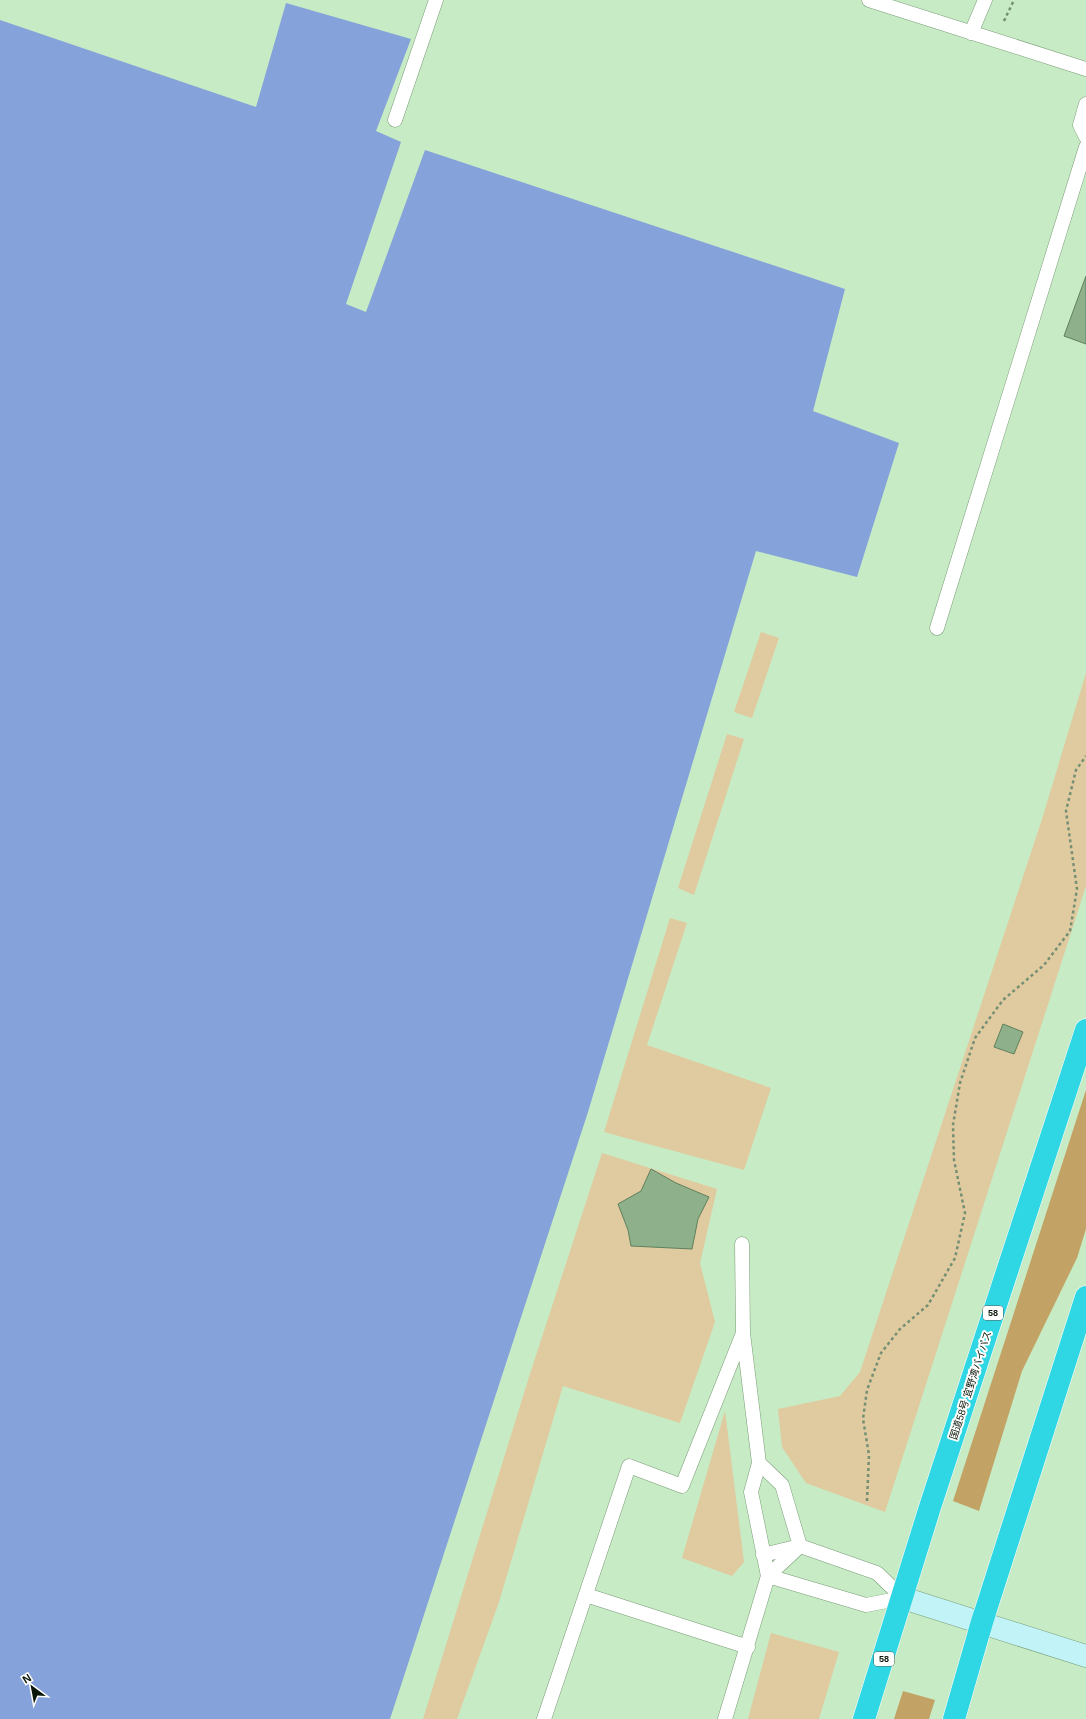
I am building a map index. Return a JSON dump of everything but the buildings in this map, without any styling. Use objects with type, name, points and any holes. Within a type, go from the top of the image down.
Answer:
[{"type":"highway","name":"国道58号 宜野湾バイパス","points":[[864,1719],[903,1598],[932,1500],[1086,1030]]},
{"type":"highway","points":[[954,1719],[982,1622],[1086,1297]]},
{"type":"street","points":[[903,1598],[1086,1656]]},
{"type":"lane","points":[[394,120],[436,0]]},
{"type":"lane","points":[[869,0],[1086,69]]},
{"type":"lane","points":[[971,33],[985,0]]},
{"type":"lane","points":[[1086,104],[1080,125],[1086,137]]},
{"type":"lane","points":[[937,628],[1086,147]]},
{"type":"lane","points":[[725,1719],[748,1647],[768,1576],[751,1492],[759,1463],[743,1332],[742,1244]]},
{"type":"lane","points":[[544,1719],[629,1466],[682,1486],[743,1332]]},
{"type":"lane","points":[[759,1463],[782,1485],[800,1546]]},
{"type":"lane","points":[[768,1576],[800,1546]]},
{"type":"lane","points":[[763,1555],[800,1546],[877,1573],[903,1598]]},
{"type":"lane","points":[[768,1576],[866,1605],[903,1598]]},
{"type":"lane","points":[[586,1595],[748,1647]]},
{"type":"path","points":[[867,1501],[870,1455],[863,1419],[867,1390],[881,1354],[900,1329],[928,1305],[955,1258],[965,1213],[954,1160],[953,1125],[960,1083],[975,1038],[1003,1000],[1044,965],[1070,931],[1077,889],[1066,811],[1076,770],[1086,756]]},
{"type":"shaded area","points":[[761,632],[779,638],[752,718],[734,712]]},
{"type":"shaded area","points":[[1086,673],[1086,886],[885,1512],[806,1483],[782,1447],[778,1409],[840,1396],[860,1372],[1043,816]]},
{"type":"shaded area","points":[[727,734],[744,739],[694,895],[678,888]]},
{"type":"shaded area","points":[[670,918],[687,923],[647,1045],[771,1088],[744,1170],[604,1132]]},
{"type":"shaded area","points":[[1086,1090],[1086,1229],[1077,1258],[1022,1371],[979,1511],[953,1501]]},
{"type":"shaded area","points":[[602,1153],[717,1189],[700,1263],[715,1322],[680,1423],[563,1386],[499,1602],[457,1719],[423,1719],[529,1377]]},
{"type":"shaded area","points":[[725,1411],[744,1562],[732,1576],[682,1558]]},
{"type":"shaded area","points":[[771,1633],[839,1652],[819,1719],[748,1719]]},
{"type":"shaded area","points":[[903,1691],[935,1700],[929,1719],[894,1719]]},
{"type":"water","points":[[286,3],[411,39],[376,131],[401,142],[346,304],[366,312],[425,150],[845,289],[813,411],[899,443],[857,577],[756,551],[588,1112],[390,1719],[0,1719],[0,20],[256,107]]}]
